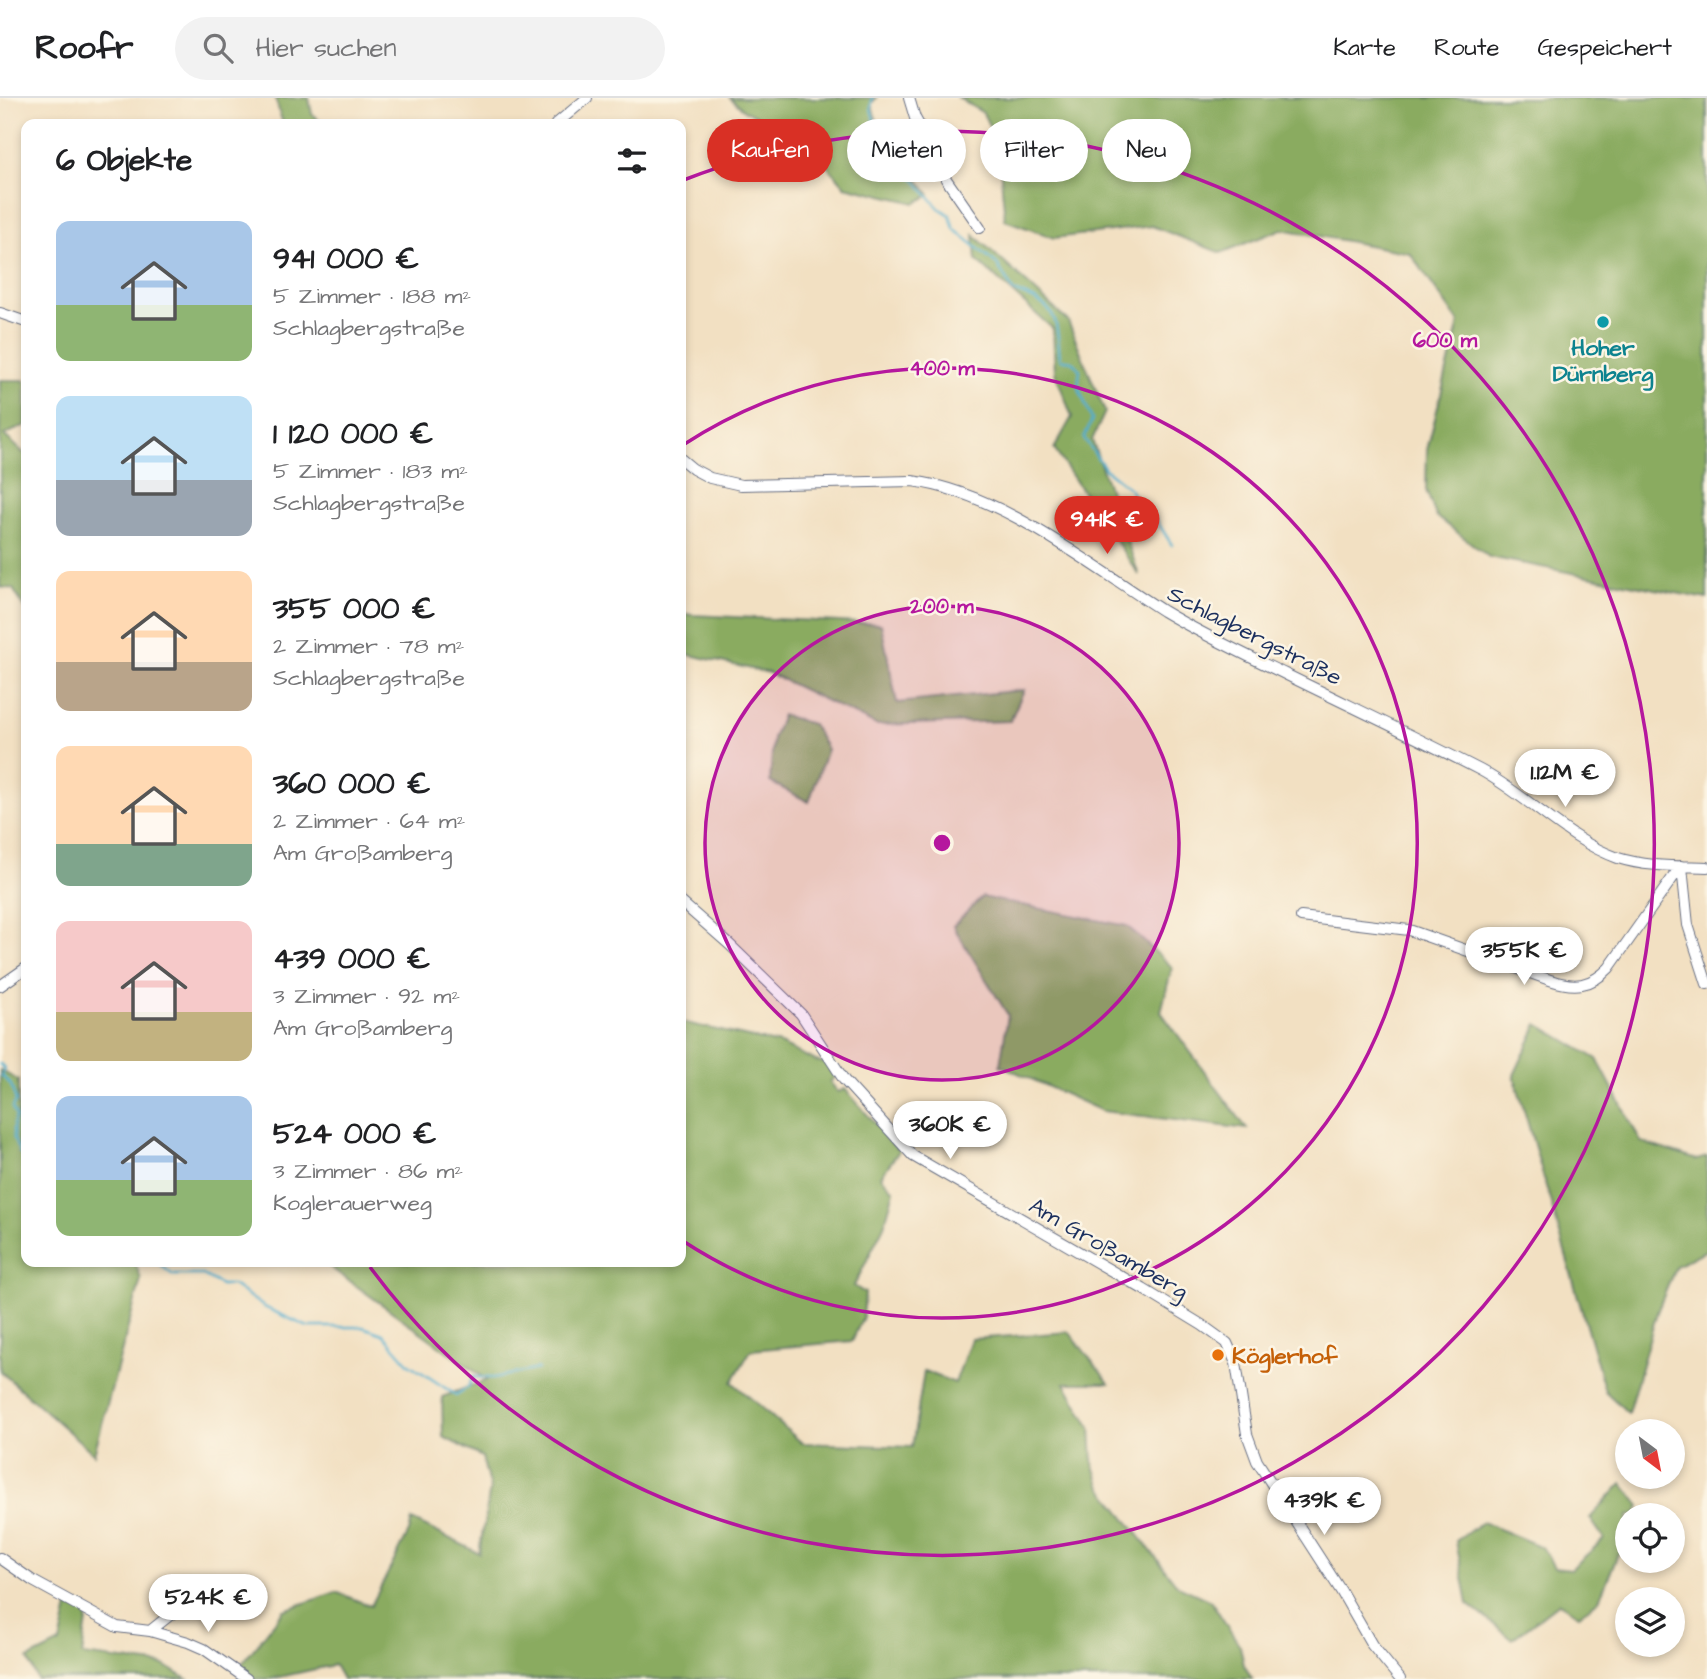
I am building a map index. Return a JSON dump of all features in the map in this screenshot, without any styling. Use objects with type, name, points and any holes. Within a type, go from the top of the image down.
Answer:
[{"type":"street","points":[[562,119],[587,98]]},
{"type":"street","points":[[909,98],[915,118],[935,153],[946,180],[980,228]]},
{"type":"street","points":[[0,313],[21,320]]},
{"type":"street","name":"Schlagbergstraße","points":[[686,463],[710,478],[741,485],[912,481],[938,485],[964,494],[1057,542],[1205,635],[1481,771],[1594,847],[1631,861],[1707,867]]},
{"type":"street","points":[[1301,917],[1409,930],[1560,984],[1582,985],[1594,981],[1609,968],[1682,866]]},
{"type":"street","points":[[1682,866],[1688,925],[1707,984]]},
{"type":"street","name":"Am Großamberg","points":[[686,906],[802,1014],[844,1080],[913,1156],[1202,1325],[1227,1343],[1239,1375],[1247,1434],[1257,1461],[1341,1591],[1372,1645],[1400,1679]]},
{"type":"street","points":[[0,986],[21,971]]},
{"type":"street","points":[[0,1558],[33,1581],[117,1627],[150,1631],[197,1645],[247,1679]]},
{"type":"street","points":[[150,1631],[200,1592]]},
{"type":"green space","points":[[275,98],[309,98],[312,114],[318,119],[281,119]]},
{"type":"green space","points":[[730,98],[876,98],[871,104],[876,119],[847,119],[847,182],[920,182],[930,195],[915,203],[845,186],[833,173],[833,119],[761,119],[745,111]]},
{"type":"green space","points":[[959,98],[1707,98],[1707,599],[1489,557],[1436,516],[1426,490],[1427,450],[1459,323],[1410,253],[1282,229],[1221,253],[1152,226],[1054,238],[1005,220],[1002,182],[1088,182],[1088,119],[986,119],[983,113]]},
{"type":"green space","points":[[974,235],[1068,321],[1105,412],[1092,440],[1139,575],[1054,449],[1072,417],[1055,372],[1053,329],[976,260]]},
{"type":"green space","points":[[0,380],[21,380],[21,427],[4,435],[21,450],[21,602],[13,589],[0,587]]},
{"type":"green space","points":[[686,614],[881,624],[897,703],[1024,690],[1010,721],[876,725],[769,673],[686,654]]},
{"type":"green space","points":[[782,715],[812,724],[827,749],[809,802],[770,782],[773,739]]},
{"type":"green space","points":[[982,897],[1127,926],[1172,967],[1161,1012],[1247,1129],[1102,1111],[1000,1065],[1008,1015],[953,926]]},
{"type":"green space","points":[[686,1023],[780,1044],[826,1063],[836,1076],[830,1082],[838,1092],[845,1089],[899,1151],[881,1176],[894,1191],[884,1226],[854,1286],[865,1293],[863,1317],[852,1341],[751,1350],[732,1382],[802,1443],[912,1447],[924,1371],[955,1383],[971,1339],[1069,1332],[1109,1383],[1065,1383],[1091,1428],[1093,1462],[1100,1485],[1178,1586],[1211,1601],[1240,1646],[1244,1665],[1252,1679],[342,1679],[334,1665],[271,1679],[254,1679],[238,1669],[284,1610],[336,1592],[371,1606],[409,1532],[412,1520],[479,1553],[490,1489],[482,1457],[443,1437],[442,1397],[487,1380],[330,1267],[686,1267]]},
{"type":"green space","points":[[1538,1024],[1597,1059],[1641,1142],[1697,1160],[1707,1157],[1707,1250],[1676,1266],[1657,1312],[1628,1413],[1605,1391],[1514,1075]]},
{"type":"green space","points":[[0,1070],[18,1080],[21,1267],[137,1267],[141,1279],[94,1454],[0,1371]]},
{"type":"green space","points":[[1617,1489],[1627,1489],[1638,1503],[1615,1503],[1615,1561],[1599,1600],[1579,1615],[1559,1603],[1512,1639],[1468,1604],[1456,1541],[1482,1522],[1542,1547],[1554,1567],[1571,1569],[1604,1539],[1590,1518]]},
{"type":"green space","points":[[69,1603],[88,1614],[82,1655],[164,1665],[187,1679],[37,1679],[28,1659],[60,1643]]},
{"type":"waterway","points":[[872,98],[871,108],[876,128],[898,148],[913,178],[939,208],[950,215],[954,229],[997,264],[1013,291],[1039,302],[1052,314],[1060,359],[1072,361],[1080,370],[1078,386],[1092,420],[1084,438],[1106,470],[1130,489],[1145,516],[1155,518],[1172,545]]},
{"type":"waterway","points":[[0,1064],[4,1068],[2,1076],[11,1085],[16,1101],[12,1108],[16,1116],[13,1134],[21,1154]]},
{"type":"waterway","points":[[163,1267],[173,1275],[203,1275],[221,1285],[233,1285],[264,1307],[308,1327],[363,1327],[383,1334],[409,1364],[456,1395],[468,1387],[473,1377],[493,1378],[538,1369]]},
{"type":"place","name":"Hoher Dürnberg","points":[[1603,322]]},
{"type":"place","name":"Köglerhof","points":[[1218,1355]]}]
